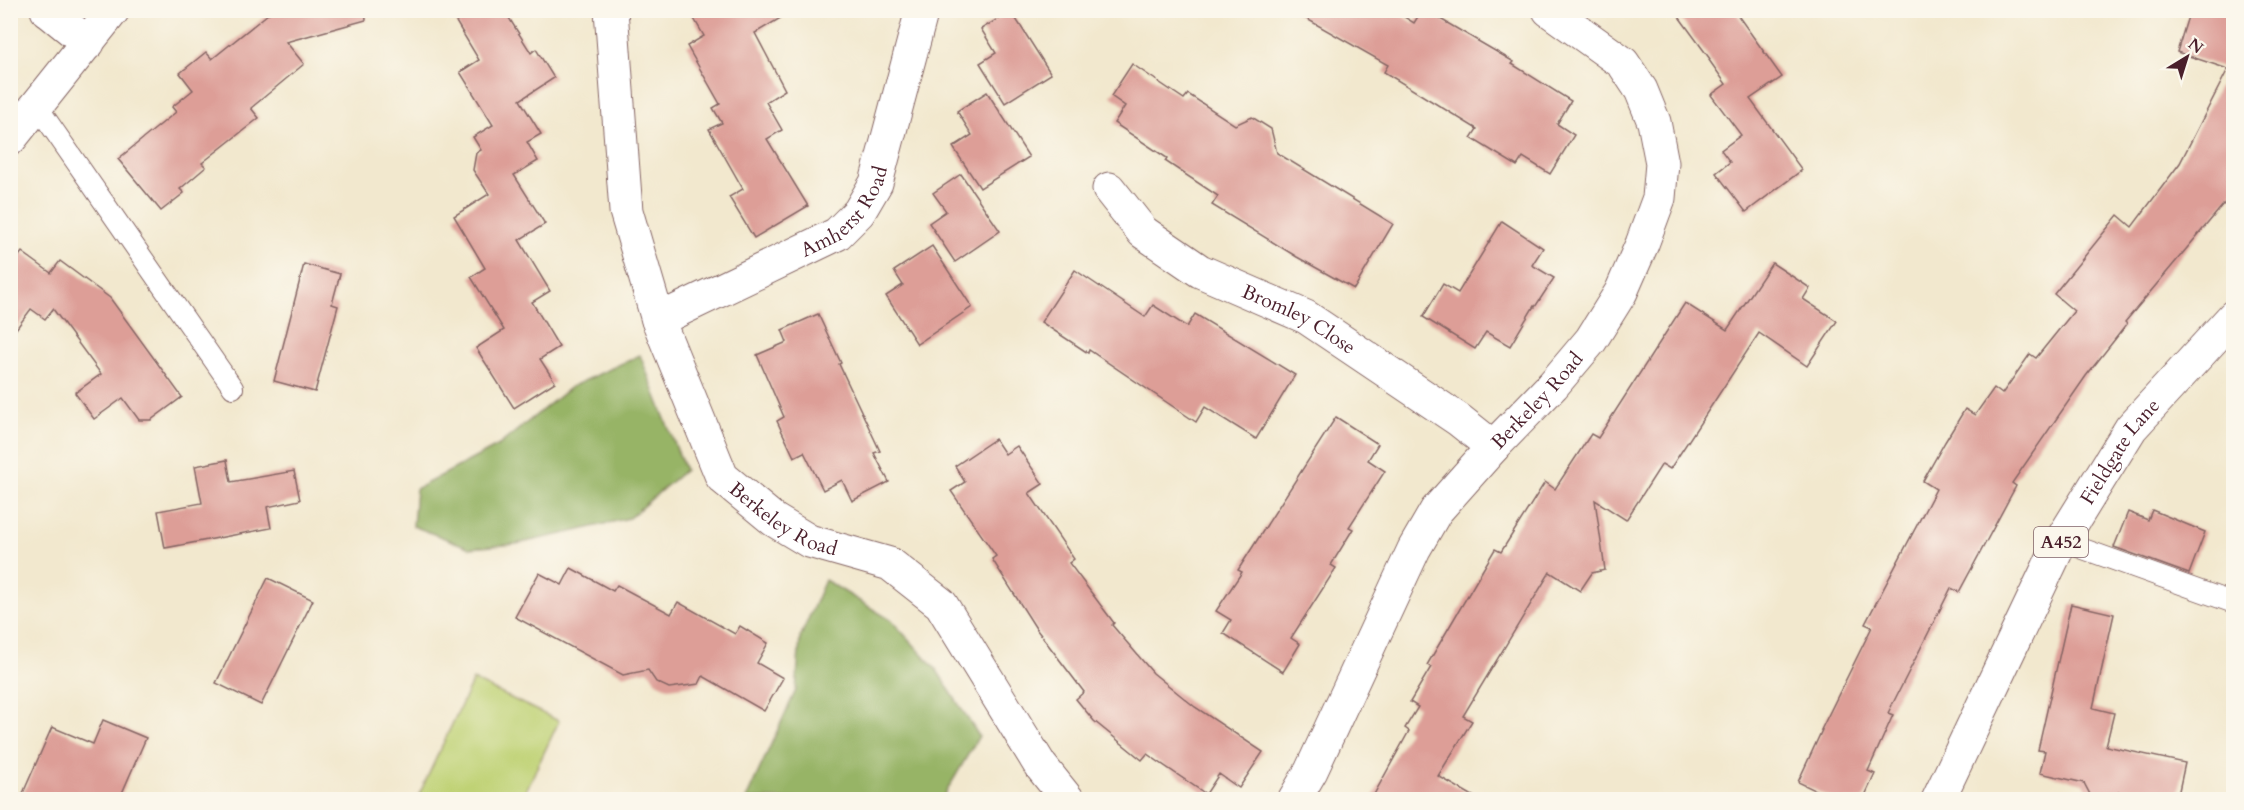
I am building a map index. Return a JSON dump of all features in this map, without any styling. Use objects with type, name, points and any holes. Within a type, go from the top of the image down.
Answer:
[{"type":"street","points":[[47,10],[88,43]]},
{"type":"street","points":[[10,139],[113,10]]},
{"type":"street","name":"Berkeley Road","points":[[610,10],[626,211],[658,320],[722,477],[774,519],[809,541],[890,564],[941,604],[1040,765],[1068,800]]},
{"type":"street","name":"Amherst Road","points":[[658,320],[837,234],[859,212],[876,183],[921,10]]},
{"type":"street","name":"Berkeley Road","points":[[1294,800],[1311,771],[1414,549],[1436,511],[1553,385],[1591,340],[1621,292],[1659,198],[1662,163],[1653,122],[1641,90],[1623,63],[1561,13]]},
{"type":"street","name":"Bromley Close","points":[[1109,189],[1143,232],[1190,264],[1306,317],[1459,420],[1493,447]]},
{"type":"street","name":"Fieldgate Lane","points":[[1938,800],[2061,541],[2131,428],[2234,316]]},
{"type":"lane","points":[[37,106],[233,388]]},
{"type":"lane","points":[[2061,541],[2234,603]]},
{"type":"green space","points":[[640,355],[685,470],[629,518],[516,544],[470,548],[413,526],[416,489],[499,445],[571,387]]},
{"type":"green space","points":[[825,580],[891,620],[936,669],[979,736],[942,799],[746,799],[796,690],[800,638]]},
{"type":"green space","points":[[473,680],[559,721],[522,799],[417,799]]},
{"type":"building","points":[[273,10],[365,10],[366,20],[286,42],[304,64],[251,108],[259,118],[202,163],[206,167],[180,189],[184,193],[161,211],[118,159],[176,112],[172,107],[193,90],[180,73],[206,52],[212,59]]},
{"type":"building","points":[[449,10],[504,10],[531,53],[536,49],[554,78],[520,100],[541,134],[527,142],[538,161],[514,175],[545,224],[519,240],[550,291],[532,302],[559,347],[540,359],[555,382],[514,408],[476,348],[504,330],[471,277],[485,268],[454,216],[489,194],[473,170],[476,153],[481,150],[473,137],[493,125],[460,72],[479,60]]},
{"type":"building","points":[[689,10],[794,10],[755,33],[785,90],[766,102],[782,130],[767,139],[808,206],[754,238],[729,197],[743,189],[709,129],[722,123],[713,108],[720,104],[687,46],[704,36]]},
{"type":"building","points":[[1291,10],[1393,10],[1414,23],[1422,10],[1425,10],[1514,62],[1512,64],[1571,101],[1557,124],[1574,135],[1550,174],[1523,157],[1517,166],[1471,138],[1477,129],[1384,72],[1388,65]]},
{"type":"building","points":[[1674,10],[1734,10],[1782,77],[1750,99],[1802,170],[1746,212],[1716,173],[1730,162],[1721,150],[1741,135],[1711,95],[1726,84]]},
{"type":"building","points":[[2190,10],[2234,10],[2234,192],[2125,322],[2127,324],[2086,376],[2012,483],[2016,486],[1959,592],[1951,588],[1888,713],[1893,715],[1868,771],[1875,774],[1863,800],[1836,800],[1798,782],[1872,627],[1865,624],[1936,489],[1923,481],[1945,442],[1965,409],[1975,415],[1994,388],[2002,394],[2030,354],[2036,358],[2074,311],[2054,294],[2118,215],[2132,227],[2180,163],[2228,69],[2177,52]]},
{"type":"building","points":[[1011,11],[1051,74],[1005,103],[980,63],[996,53],[981,29]]},
{"type":"building","points":[[1132,64],[1184,99],[1188,94],[1235,125],[1252,117],[1271,129],[1277,153],[1393,224],[1354,289],[1212,205],[1218,196],[1165,161],[1167,158],[1114,123],[1125,106],[1111,96]]},
{"type":"building","points":[[987,92],[1029,157],[980,188],[953,147],[972,135],[957,111]]},
{"type":"building","points":[[961,174],[1000,231],[955,262],[929,223],[946,211],[933,193]]},
{"type":"building","points":[[1502,221],[1543,248],[1532,265],[1554,278],[1510,346],[1486,332],[1475,349],[1423,317],[1443,284],[1458,293]]},
{"type":"building","points":[[932,246],[972,307],[917,344],[886,296],[903,285],[894,271]]},
{"type":"building","points":[[22,252],[51,273],[60,261],[110,298],[182,397],[151,420],[139,420],[123,398],[94,419],[75,393],[101,374],[53,309],[45,319],[31,309],[10,337],[10,268]]},
{"type":"building","points":[[1772,263],[1810,288],[1803,299],[1837,321],[1807,366],[1759,333],[1670,469],[1662,464],[1626,520],[1595,500],[1605,570],[1592,573],[1580,591],[1550,572],[1463,716],[1472,721],[1438,776],[1480,800],[1371,800],[1409,731],[1405,728],[1418,707],[1410,702],[1431,667],[1427,665],[1495,549],[1501,552],[1545,482],[1555,489],[1591,434],[1598,438],[1685,303],[1727,330]]},
{"type":"building","points":[[304,264],[340,274],[332,304],[338,306],[315,392],[274,381]]},
{"type":"building","points":[[1075,270],[1145,317],[1153,305],[1187,327],[1195,314],[1295,375],[1256,439],[1205,407],[1196,422],[1089,350],[1088,353],[1041,322]]},
{"type":"building","points":[[818,314],[880,451],[874,453],[889,482],[852,501],[842,480],[823,490],[804,452],[794,457],[777,421],[784,417],[757,355],[787,342],[782,330]]},
{"type":"building","points":[[1336,417],[1378,444],[1368,460],[1385,471],[1349,527],[1353,529],[1331,565],[1336,568],[1291,638],[1300,644],[1283,672],[1223,633],[1231,620],[1216,611],[1242,572],[1238,570]]},
{"type":"building","points":[[995,439],[1005,454],[1017,446],[1043,484],[1029,493],[1074,559],[1069,563],[1114,623],[1112,625],[1153,673],[1195,707],[1263,752],[1239,788],[1219,774],[1206,794],[1147,754],[1142,760],[1094,721],[1076,699],[1084,692],[1037,630],[992,559],[996,556],[951,491],[965,482],[955,466]]},
{"type":"building","points":[[227,460],[231,482],[294,471],[300,500],[267,507],[271,528],[165,548],[158,511],[202,503],[195,466]]},
{"type":"building","points":[[2152,510],[2205,532],[2189,574],[2114,547],[2128,512],[2148,520]]},
{"type":"building","points":[[571,568],[613,591],[617,585],[671,614],[678,602],[735,634],[740,626],[768,643],[757,663],[783,678],[764,711],[703,676],[699,684],[669,688],[656,682],[648,670],[623,675],[515,617],[539,573],[562,585]]},
{"type":"building","points":[[268,578],[313,600],[261,705],[216,683]]},
{"type":"building","points":[[2071,604],[2114,614],[2093,708],[2114,713],[2106,746],[2185,763],[2177,800],[2152,800],[2119,792],[2118,800],[2093,800],[2084,783],[2040,773],[2045,751],[2038,750]]},
{"type":"building","points":[[103,720],[146,738],[119,800],[20,800],[52,727],[93,744]]}]
